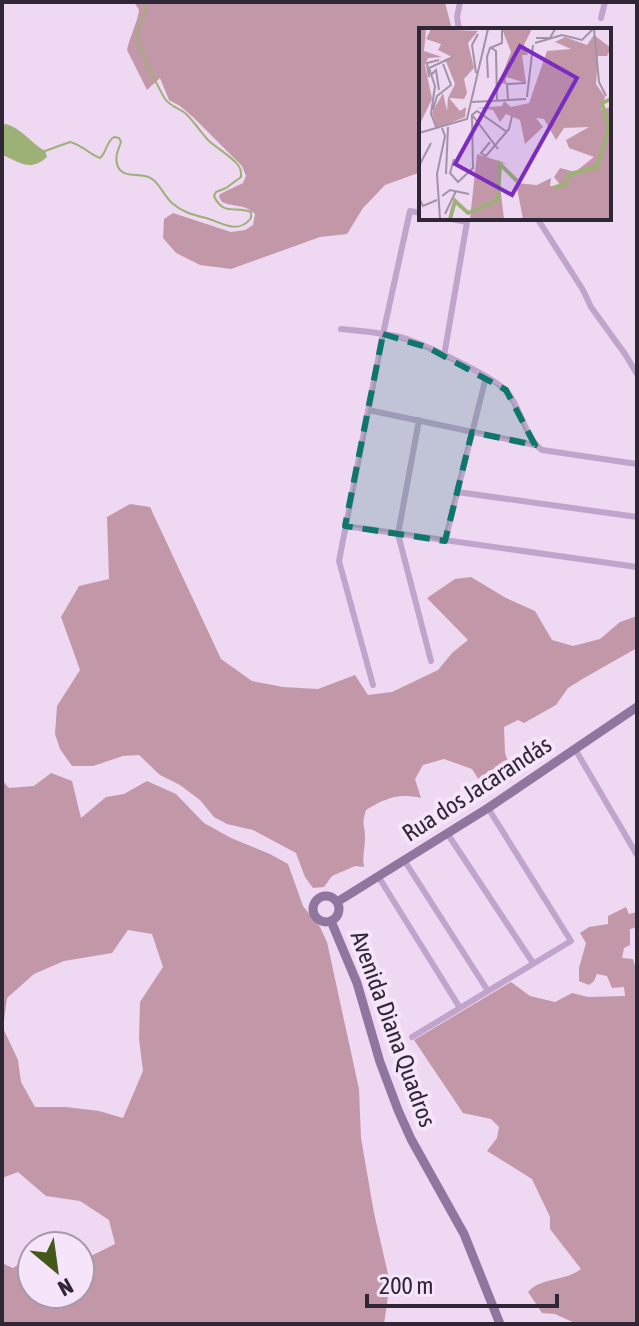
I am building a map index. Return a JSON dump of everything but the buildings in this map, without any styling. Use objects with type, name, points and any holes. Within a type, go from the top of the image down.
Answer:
[{"type":"street","points":[[459,28],[460,2]]},
{"type":"street","points":[[601,18],[605,2]]},
{"type":"street","points":[[373,685],[339,561],[410,211],[419,213]]},
{"type":"street","points":[[444,356],[467,222],[456,220]]},
{"type":"street","points":[[538,220],[591,307],[637,374]]},
{"type":"street","points":[[341,329],[397,336],[486,377],[506,390],[535,445]]},
{"type":"street","points":[[445,541],[486,377]]},
{"type":"street","points":[[368,410],[535,445],[542,450],[637,464]]},
{"type":"street","points":[[419,420],[398,534],[431,661]]},
{"type":"street","points":[[457,492],[637,517]]},
{"type":"street","points":[[345,526],[637,567]]},
{"type":"street","name":"Rua dos Jacarandás","points":[[337,902],[488,808],[637,707]]},
{"type":"street","points":[[575,749],[637,855]]},
{"type":"street","points":[[412,1037],[571,941],[488,808]]},
{"type":"street","points":[[447,833],[533,963]]},
{"type":"street","points":[[404,860],[488,991]]},
{"type":"street","points":[[378,876],[460,1008]]},
{"type":"street","name":"Avenida Diana Quadros","points":[[324,896],[337,902],[338,913],[331,921],[318,919],[314,914],[314,905],[324,896]]},
{"type":"street","name":"Avenida Diana Quadros","points":[[331,921],[357,983],[398,1110],[464,1234],[500,1324]]},
{"type":"highlighted area","points":[[383,334],[429,348],[506,390],[535,445],[472,432],[445,541],[345,526]]},
{"type":"shaded area","points":[[134,2],[445,2],[452,28],[419,28],[419,173],[385,185],[363,208],[347,234],[320,237],[231,269],[200,265],[176,253],[163,238],[164,219],[173,213],[231,232],[253,225],[255,214],[243,207],[222,202],[219,197],[243,183],[246,176],[242,166],[193,117],[169,100],[160,78],[147,90],[127,50],[139,10]]},
{"type":"shaded area","points":[[6,124],[45,151],[47,157],[29,165],[2,155],[2,125]]},
{"type":"shaded area","points":[[130,504],[150,507],[221,659],[252,681],[318,689],[355,675],[368,695],[392,692],[438,670],[468,640],[427,598],[455,579],[471,577],[535,611],[552,640],[573,646],[600,639],[620,622],[637,616],[637,648],[568,688],[556,705],[524,723],[518,720],[504,727],[505,753],[514,779],[488,794],[472,769],[444,759],[423,765],[415,779],[421,798],[392,798],[366,810],[363,822],[364,867],[355,866],[332,876],[324,887],[313,888],[296,853],[253,830],[227,824],[214,817],[200,800],[160,775],[139,755],[123,756],[93,766],[72,766],[60,749],[55,734],[57,706],[80,670],[61,617],[79,586],[109,579],[107,517]]},
{"type":"shaded area","points":[[51,773],[72,781],[81,818],[106,797],[124,794],[147,781],[176,794],[204,823],[288,864],[303,906],[320,927],[327,942],[359,1089],[361,1138],[390,1283],[384,1324],[2,1324],[2,1263],[13,1268],[16,1266],[16,1310],[96,1310],[96,1254],[115,1244],[109,1220],[80,1201],[46,1196],[18,1172],[2,1178],[2,780],[9,788],[34,786]],"holes":[[[128,930],[152,934],[163,967],[140,1002],[139,1039],[143,1071],[123,1118],[99,1111],[35,1107],[21,1082],[18,1060],[3,1028],[7,998],[34,974],[64,961],[112,953]]]},
{"type":"shaded area","points":[[626,907],[629,914],[637,912],[637,927],[630,929],[630,945],[624,948],[622,958],[633,959],[637,973],[637,1324],[577,1324],[555,1314],[542,1313],[528,1292],[539,1284],[581,1269],[550,1229],[550,1217],[532,1179],[487,1151],[497,1138],[499,1127],[491,1119],[463,1113],[414,1040],[511,982],[530,996],[555,1002],[572,993],[588,997],[625,996],[624,987],[612,988],[607,976],[597,974],[589,985],[579,981],[579,968],[586,943],[580,933],[589,927],[608,924],[608,916]]},
{"type":"waterway","points":[[45,151],[70,142],[100,158],[111,139],[119,138],[121,142],[116,160],[121,171],[152,179],[180,209],[236,227],[251,218],[251,212],[225,208],[214,196],[241,177],[239,166],[209,141],[185,113],[167,102],[154,78],[137,37],[145,2]]}]
